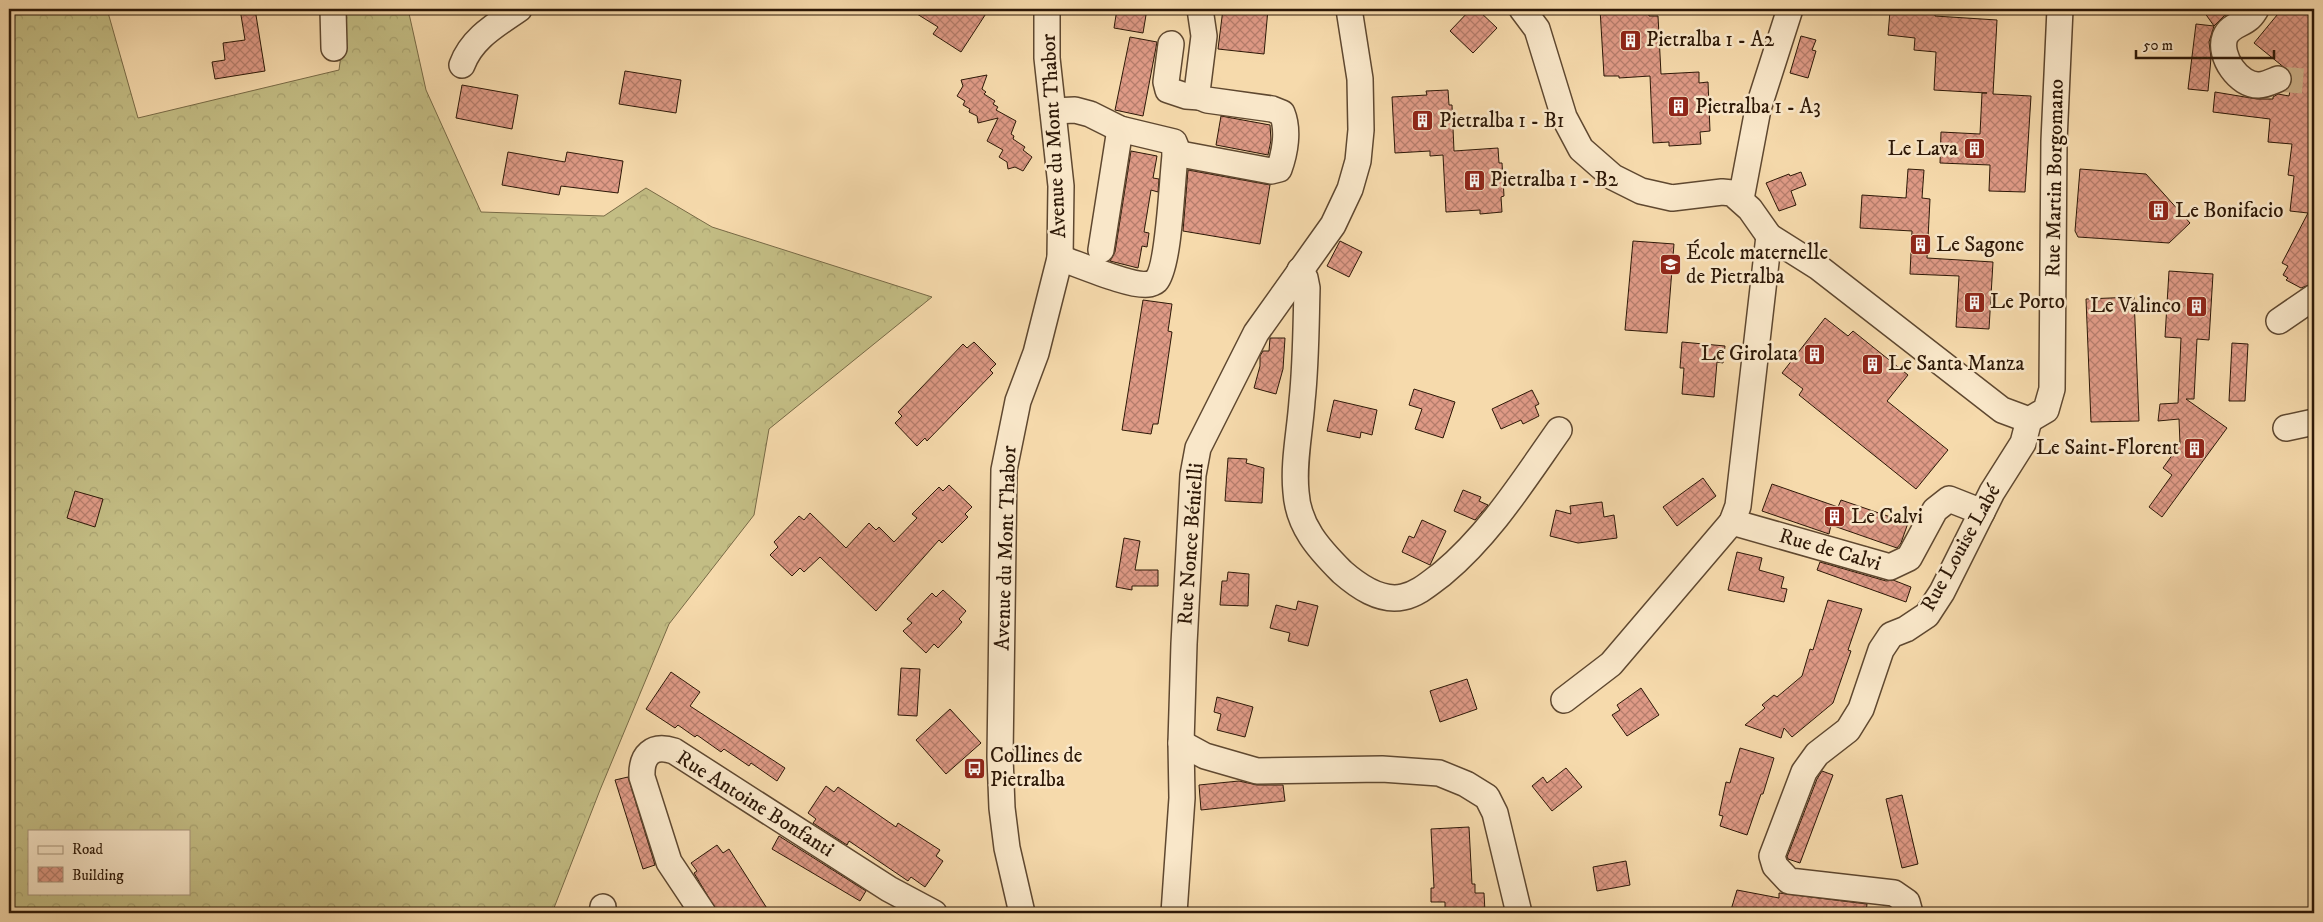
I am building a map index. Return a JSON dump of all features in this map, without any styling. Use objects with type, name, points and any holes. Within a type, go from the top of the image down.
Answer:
[{"type":"street","points":[[333,9],[334,48]]},
{"type":"street","points":[[462,65],[476,40],[519,9]]},
{"type":"street","name":"Avenue du Mont Thabor","points":[[1022,913],[1007,848],[1002,808],[1000,757],[1004,470],[1018,401],[1036,352],[1060,258],[1061,186],[1047,58],[1046,9]]},
{"type":"street","points":[[1200,9],[1204,36],[1198,84],[1200,97]]},
{"type":"street","name":"Rue Nonce Bénielli","points":[[1174,913],[1182,798],[1181,743],[1193,475],[1198,448],[1256,333],[1333,225],[1350,189],[1358,161],[1361,130],[1360,79],[1349,9]]},
{"type":"street","points":[[1522,9],[1537,29],[1564,117],[1581,149],[1613,176],[1641,191],[1672,198],[1722,192],[1732,193],[1741,199],[1769,236],[1818,267],[2002,410],[2029,420]]},
{"type":"street","points":[[1741,199],[1758,109],[1790,9]]},
{"type":"street","name":"Rue Martin Borgomano","points":[[2029,420],[2046,410],[2052,389],[2054,142],[2060,9]]},
{"type":"street","points":[[2256,9],[2248,19],[2234,25],[2225,37],[2225,49],[2230,67],[2243,80],[2259,85],[2278,79]]},
{"type":"street","points":[[1172,44],[1166,82],[1168,90],[1186,96],[1272,109],[1282,114],[1286,123],[1283,159],[1279,169],[1271,171],[1175,153]]},
{"type":"street","points":[[1053,111],[1075,110],[1090,114],[1120,129],[1174,142],[1176,148],[1165,252],[1156,281],[1147,285],[1133,283],[1060,258]]},
{"type":"street","points":[[1101,250],[1120,129]]},
{"type":"street","points":[[1564,700],[1612,664],[1732,522],[1738,506],[1769,236]]},
{"type":"street","points":[[1300,270],[1305,278],[1307,288],[1303,400],[1296,457],[1296,492],[1300,514],[1310,536],[1324,554],[1368,591],[1387,597],[1403,597],[1424,588],[1458,560],[1494,522],[1559,430]]},
{"type":"street","points":[[2279,321],[2314,297]]},
{"type":"street","name":"Rue Louise Labé","points":[[1910,913],[1907,902],[1894,893],[1789,881],[1775,866],[1772,856],[1804,772],[1817,754],[1848,730],[1861,709],[1881,650],[1891,635],[1906,629],[1927,614],[1942,592],[1992,492],[2023,443],[2029,420]]},
{"type":"street","points":[[2286,428],[2314,422]]},
{"type":"street","name":"Rue de Calvi","points":[[1732,522],[1890,567],[1909,558],[1935,510],[1949,498],[1982,512]]},
{"type":"street","points":[[1181,743],[1205,756],[1257,771],[1382,769],[1439,773],[1466,784],[1487,797],[1495,813],[1519,913]]},
{"type":"street","name":"Rue Antoine Bonfanti","points":[[703,913],[669,862],[642,777],[641,766],[645,757],[658,749],[674,751],[889,889],[934,913]]},
{"type":"green space","points":[[9,9],[107,9],[138,118],[339,70],[347,9],[408,9],[426,90],[481,212],[604,216],[646,188],[712,227],[932,297],[769,429],[754,515],[669,624],[600,790],[552,913],[9,913]]},
{"type":"building","points":[[240,9],[255,9],[265,71],[215,79],[212,62],[225,60],[223,43],[245,40]]},
{"type":"building","points":[[909,9],[989,9],[961,52],[933,34],[938,27]]},
{"type":"building","points":[[1117,9],[1147,9],[1143,33],[1114,28]]},
{"type":"building","points":[[1223,9],[1268,9],[1264,54],[1218,49]]},
{"type":"building","points":[[1471,9],[1477,9],[1497,28],[1473,53],[1450,31]]},
{"type":"building","points":[[1600,9],[1648,9],[1649,16],[1658,16],[1661,74],[1699,72],[1699,83],[1708,82],[1710,131],[1700,132],[1701,144],[1669,146],[1669,142],[1653,143],[1650,76],[1619,78],[1619,76],[1604,76]]},
{"type":"building","points":[[1913,9],[1931,9],[1931,11],[1935,11],[1935,16],[1997,20],[1993,94],[2031,96],[2025,192],[1989,191],[1990,165],[1940,163],[1941,132],[1980,134],[1982,93],[1987,93],[1934,90],[1936,52],[1914,50],[1915,38],[1888,35],[1890,11],[1913,13]]},
{"type":"building","points":[[2202,9],[2238,9],[2224,16],[2214,26]]},
{"type":"building","points":[[2282,9],[2314,9],[2314,283],[2301,288],[2286,280],[2288,278],[2283,275],[2288,266],[2282,263],[2308,213],[2290,211],[2294,176],[2288,175],[2292,144],[2268,142],[2270,119],[2213,112],[2215,92],[2257,99],[2273,99],[2278,94],[2289,96],[2292,80],[2291,73],[2254,43]]},
{"type":"building","points":[[2196,24],[2214,26],[2209,42],[2211,58],[2208,91],[2188,89]]},
{"type":"building","points":[[1801,36],[1816,40],[1812,50],[1816,51],[1808,78],[1790,73]]},
{"type":"building","points":[[1130,37],[1157,42],[1143,116],[1115,110]]},
{"type":"building","points":[[625,71],[681,80],[676,113],[619,104]]},
{"type":"building","points":[[987,75],[982,89],[986,92],[984,94],[995,101],[993,104],[998,107],[996,110],[1016,121],[1011,134],[1014,136],[1013,139],[1025,147],[1023,150],[1032,157],[1023,171],[1015,167],[1008,169],[1007,162],[999,157],[1003,150],[987,141],[998,118],[978,123],[977,116],[969,112],[970,109],[963,105],[965,101],[957,96],[963,86],[961,80]]},
{"type":"building","points":[[462,85],[518,95],[512,129],[456,118]]},
{"type":"building","points":[[1448,90],[1449,105],[1452,105],[1454,151],[1498,148],[1499,163],[1502,163],[1504,196],[1501,197],[1502,212],[1480,214],[1480,210],[1446,212],[1443,155],[1430,156],[1430,151],[1395,153],[1392,97],[1427,95],[1426,91]]},
{"type":"building","points":[[1221,116],[1270,125],[1271,140],[1268,155],[1216,145]]},
{"type":"building","points":[[1131,151],[1157,156],[1153,178],[1159,179],[1158,192],[1151,190],[1144,232],[1149,233],[1147,247],[1142,246],[1138,268],[1110,261],[1115,252]]},
{"type":"building","points":[[508,152],[565,162],[567,152],[623,161],[618,193],[561,186],[559,195],[502,185]]},
{"type":"building","points":[[1908,169],[1924,170],[1922,198],[1930,199],[1927,258],[1993,262],[1989,329],[1956,327],[1959,276],[1910,274],[1912,231],[1860,228],[1862,195],[1906,198]]},
{"type":"building","points":[[2080,169],[2146,174],[2190,223],[2169,243],[2078,237],[2075,231]]},
{"type":"building","points":[[1188,170],[1270,185],[1260,244],[1183,231]]},
{"type":"building","points":[[1801,172],[1806,185],[1791,191],[1796,205],[1779,211],[1766,183],[1789,174],[1790,176]]},
{"type":"building","points":[[1340,241],[1362,252],[1349,277],[1327,266]]},
{"type":"building","points":[[1633,241],[1674,244],[1667,333],[1625,330]]},
{"type":"building","points":[[2169,271],[2213,274],[2209,340],[2197,339],[2194,399],[2186,399],[2227,428],[2162,517],[2149,507],[2172,475],[2163,468],[2180,444],[2179,419],[2158,421],[2160,404],[2178,403],[2181,338],[2165,337]]},
{"type":"building","points":[[2134,297],[2139,421],[2091,422],[2086,299]]},
{"type":"building","points":[[1143,300],[1172,304],[1168,331],[1172,332],[1158,424],[1153,424],[1151,434],[1122,430]]},
{"type":"building","points":[[1825,318],[1848,336],[1853,331],[1908,375],[1887,401],[1948,450],[1916,489],[1799,395],[1803,389],[1782,373]]},
{"type":"building","points":[[1270,338],[1285,338],[1283,369],[1276,394],[1254,388],[1260,366],[1260,356],[1263,351],[1269,351]]},
{"type":"building","points":[[974,342],[996,364],[990,370],[993,373],[927,441],[925,438],[917,446],[895,423],[902,416],[898,412],[963,344],[967,348]]},
{"type":"building","points":[[1682,342],[1725,346],[1723,363],[1717,362],[1714,397],[1682,394],[1684,368],[1680,368]]},
{"type":"building","points":[[2232,343],[2248,344],[2245,401],[2229,401]]},
{"type":"building","points":[[1414,389],[1455,402],[1443,438],[1415,429],[1422,409],[1409,405]]},
{"type":"building","points":[[1532,390],[1539,404],[1535,406],[1539,416],[1523,424],[1521,420],[1501,429],[1492,409]]},
{"type":"building","points":[[1334,400],[1377,410],[1372,435],[1361,432],[1360,438],[1327,431]]},
{"type":"building","points":[[1228,458],[1247,459],[1246,463],[1264,468],[1262,503],[1225,501]]},
{"type":"building","points":[[1703,478],[1716,496],[1677,526],[1663,507]]},
{"type":"building","name":"Le Calvi","points":[[1772,484],[1838,507],[1841,500],[1908,523],[1901,543],[1897,548],[1831,525],[1829,534],[1762,511]]},
{"type":"building","points":[[949,485],[972,507],[965,514],[968,517],[942,543],[939,540],[876,611],[820,557],[804,572],[800,568],[792,576],[770,555],[778,547],[774,542],[799,516],[804,520],[810,513],[846,548],[869,523],[876,530],[879,527],[894,542],[917,518],[912,514],[939,487],[943,491]]},
{"type":"building","points":[[1463,490],[1481,497],[1479,501],[1488,505],[1475,520],[1454,511]]},
{"type":"building","points":[[75,491],[103,499],[95,527],[67,518]]},
{"type":"building","points":[[1602,502],[1604,517],[1614,515],[1617,538],[1578,543],[1550,536],[1556,510],[1571,514],[1570,506]]},
{"type":"building","points":[[1422,520],[1446,531],[1430,565],[1402,552],[1409,536],[1414,538]]},
{"type":"building","points":[[1124,538],[1140,541],[1135,570],[1158,570],[1158,586],[1132,586],[1132,590],[1116,587]]},
{"type":"building","points":[[1737,552],[1762,558],[1759,570],[1784,577],[1781,588],[1787,589],[1784,602],[1728,590]]},
{"type":"building","points":[[1820,562],[1886,581],[1893,580],[1911,587],[1906,602],[1817,570]]},
{"type":"building","points":[[1228,572],[1249,574],[1248,606],[1220,605],[1222,581],[1227,581]]},
{"type":"building","points":[[943,590],[966,611],[959,619],[962,622],[938,648],[934,644],[926,653],[903,631],[912,623],[907,619],[932,593],[936,597]]},
{"type":"building","points":[[1828,600],[1862,609],[1848,650],[1851,651],[1833,703],[1792,737],[1784,728],[1781,738],[1745,725],[1765,708],[1762,705],[1774,695],[1777,697],[1802,676],[1810,649],[1813,650]]},
{"type":"building","points":[[1298,601],[1318,606],[1308,646],[1288,641],[1290,633],[1270,628],[1276,605],[1296,610]]},
{"type":"building","points":[[901,668],[920,669],[917,716],[898,715]]},
{"type":"building","points":[[671,672],[700,692],[690,706],[785,768],[777,781],[751,763],[749,766],[724,749],[721,752],[697,735],[695,737],[678,725],[675,728],[646,709]]},
{"type":"building","points":[[1467,679],[1477,709],[1440,722],[1430,691]]},
{"type":"building","points":[[1641,688],[1659,715],[1627,736],[1612,715],[1620,710],[1617,705]]},
{"type":"building","points":[[1217,697],[1253,707],[1245,737],[1217,730],[1221,714],[1214,712]]},
{"type":"building","points":[[950,709],[981,743],[946,774],[916,740]]},
{"type":"building","points":[[1740,748],[1774,758],[1763,794],[1761,794],[1747,835],[1720,826],[1723,816],[1719,815],[1726,782],[1730,783]]},
{"type":"building","points":[[1566,768],[1582,787],[1552,811],[1532,786],[1543,777],[1547,783]]},
{"type":"building","points":[[1822,771],[1833,775],[1800,863],[1787,857],[1817,779]]},
{"type":"building","points":[[628,777],[655,865],[643,869],[615,780]]},
{"type":"building","points":[[1239,781],[1257,785],[1283,785],[1285,801],[1201,810],[1199,785]]},
{"type":"building","points":[[826,786],[834,792],[838,787],[896,827],[898,823],[940,850],[936,856],[943,861],[925,887],[911,877],[908,881],[849,841],[847,845],[813,823],[816,819],[808,813]]},
{"type":"building","points":[[1902,795],[1918,864],[1902,868],[1886,799]]},
{"type":"building","points":[[1469,827],[1472,884],[1475,884],[1475,893],[1484,893],[1485,912],[1445,912],[1445,902],[1431,902],[1431,888],[1434,888],[1431,829]]},
{"type":"building","points":[[779,836],[866,891],[860,901],[772,849]]},
{"type":"building","points":[[717,845],[723,853],[729,849],[770,913],[718,913],[694,873],[697,871],[691,863]]},
{"type":"building","points":[[1626,861],[1630,885],[1597,891],[1593,867]]},
{"type":"building","points":[[1737,890],[1779,898],[1779,893],[1867,904],[1866,913],[1730,913]]},
{"type":"tunnel","points":[[2278,79],[2314,82]]},
{"type":"place","name":"Pietralba 1 - A2","points":[[1630,40]]},
{"type":"place","name":"Pietralba 1 - A3","points":[[1679,107]]},
{"type":"place","name":"Pietralba 1 - B1","points":[[1423,121]]},
{"type":"place","name":"Le Lava","points":[[1974,149]]},
{"type":"place","name":"Pietralba 1 - B2","points":[[1474,180]]},
{"type":"place","name":"Le Bonifacio","points":[[2159,211]]},
{"type":"place","name":"Le Sagone","points":[[1920,245]]},
{"type":"place","name":"École maternelle de Pietralba","points":[[1670,265]]},
{"type":"place","name":"Le Porto","points":[[1974,302]]},
{"type":"place","name":"Le Valinco","points":[[2197,306]]},
{"type":"place","name":"Le Girolata","points":[[1814,354]]},
{"type":"place","name":"Le Santa Manza","points":[[1872,364]]},
{"type":"place","name":"Le Saint-Florent","points":[[2195,448]]},
{"type":"place","name":"Le Calvi","points":[[1835,517]]},
{"type":"place","name":"Collines de Pietralba","points":[[974,768]]}]
